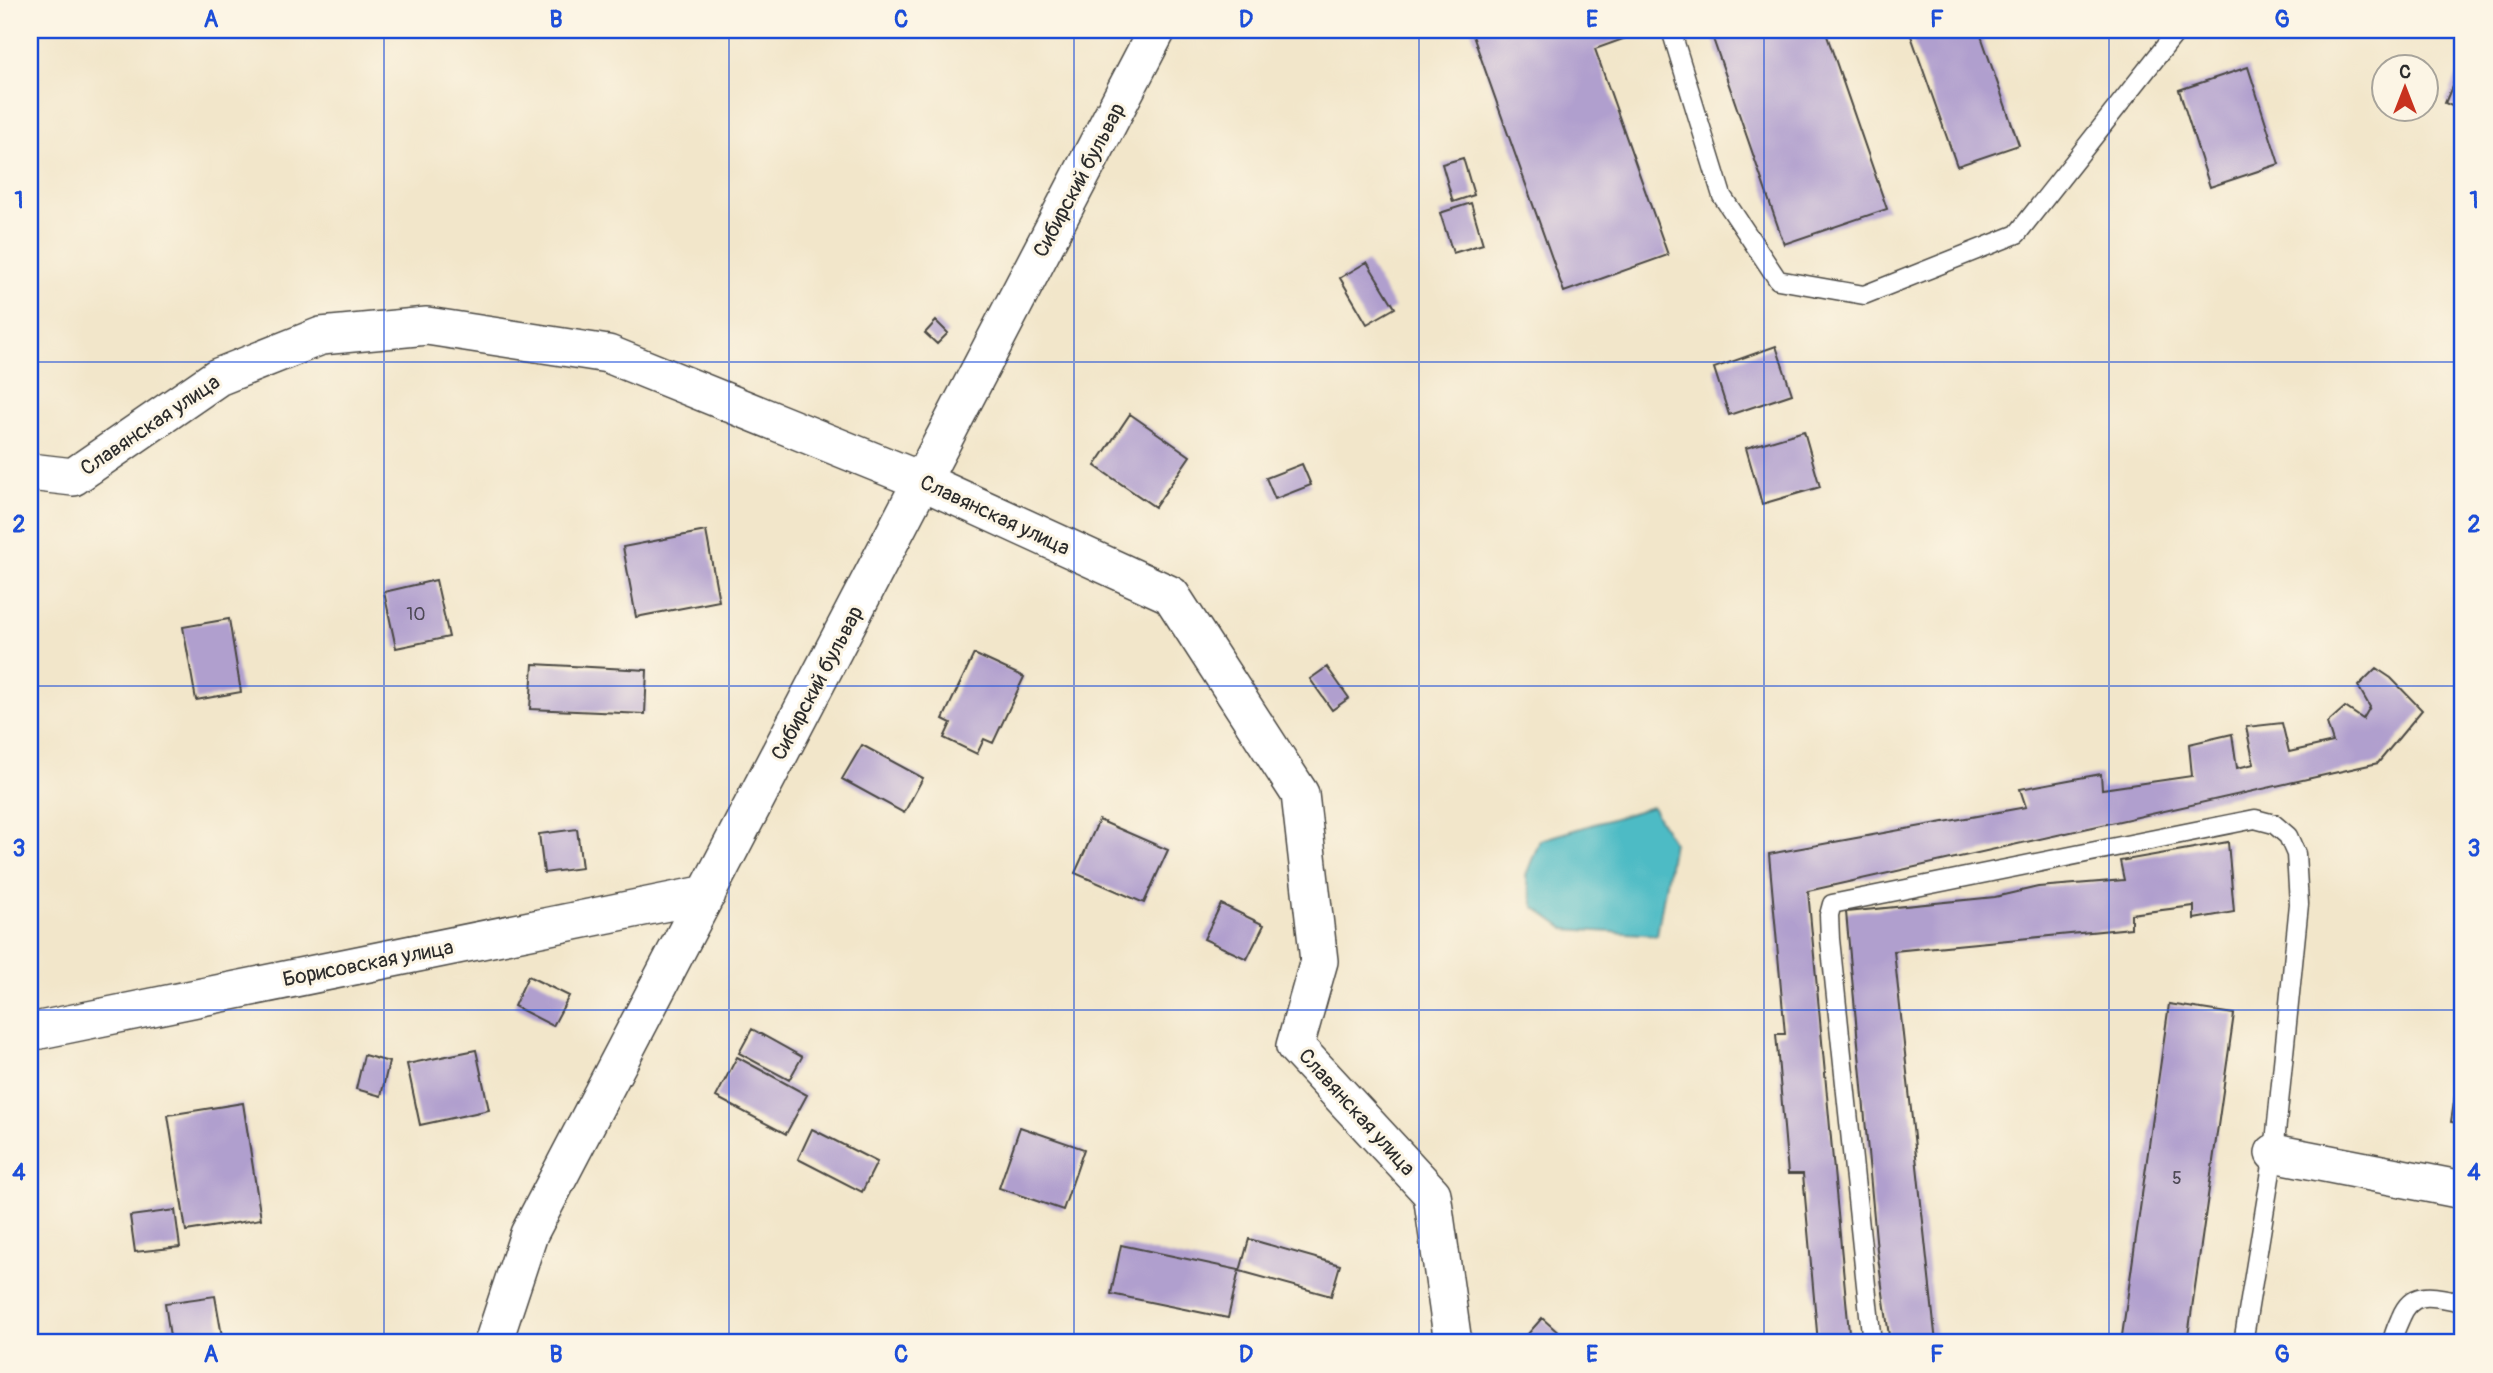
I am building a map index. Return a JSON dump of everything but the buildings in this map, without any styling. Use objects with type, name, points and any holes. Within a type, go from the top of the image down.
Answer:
[{"type":"street","name":"Сибирский бульвар","points":[[493,1343],[529,1234],[1157,30]]},
{"type":"street","name":"Славянская улица","points":[[30,472],[73,477],[218,377],[321,336],[427,326],[608,354],[922,481],[1171,595],[1300,794],[1319,961],[1296,1046],[1432,1194],[1453,1343]]},
{"type":"street","name":"Борисовская улица","points":[[30,1032],[707,894]]},
{"type":"street","points":[[2274,1153],[2463,1190]]},
{"type":"lane","points":[[1671,30],[1723,196],[1778,280],[1864,295],[2017,234],[2178,30]]},
{"type":"lane","points":[[1872,1343],[1830,939],[1829,915],[1832,904],[2255,819],[2274,824],[2288,836],[2296,854],[2299,904],[2274,1153],[2243,1343]]},
{"type":"lane","points":[[2392,1343],[2403,1312],[2415,1298],[2430,1296],[2463,1302]]},
{"type":"water","points":[[1652,807],[1673,842],[1657,935],[1565,929],[1534,907],[1526,875],[1540,840]]}]
